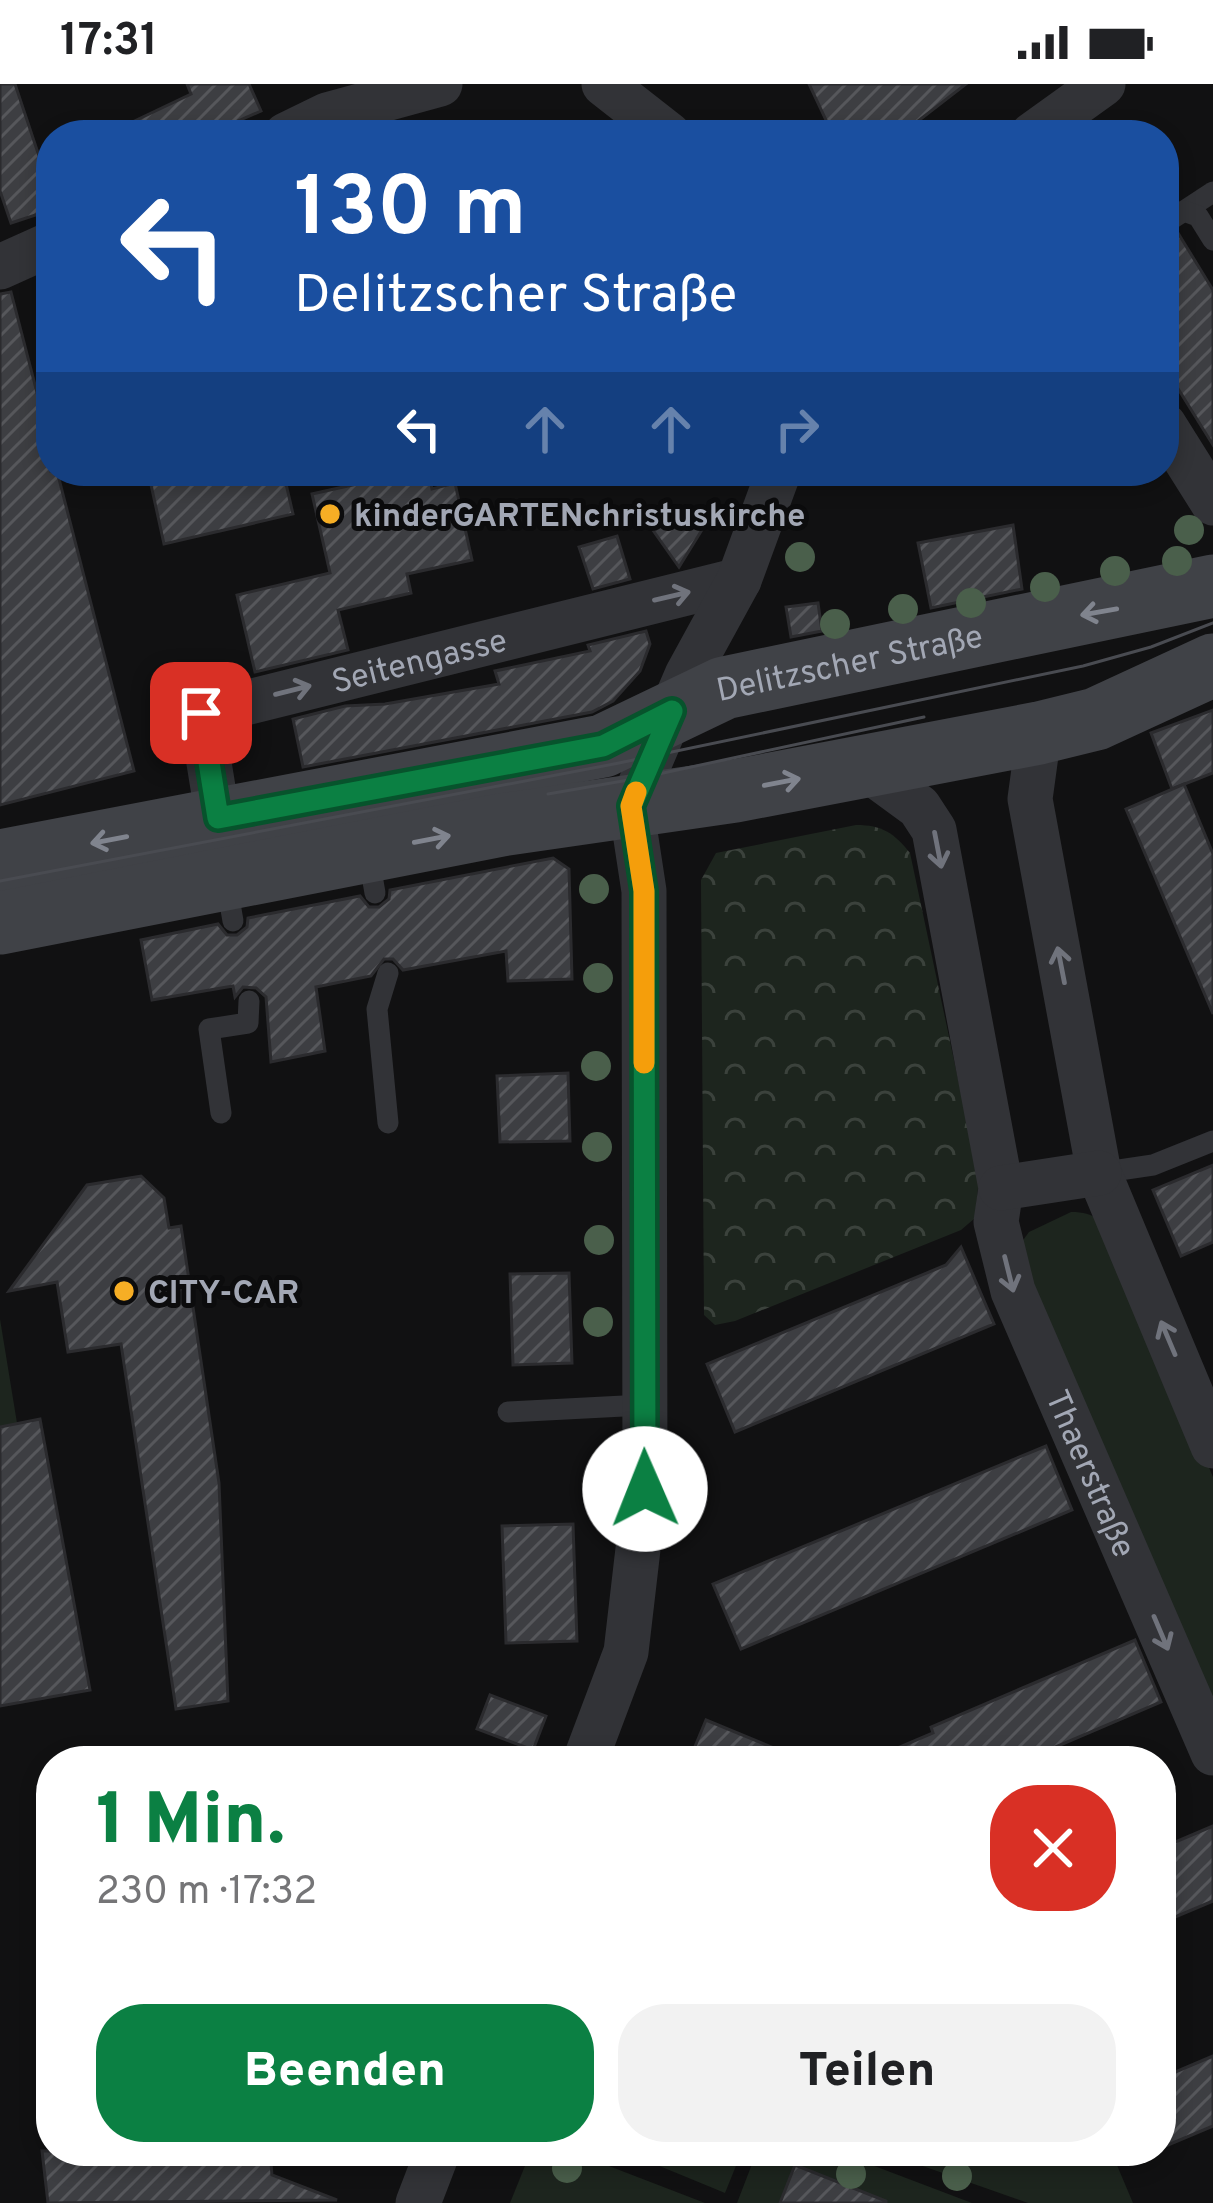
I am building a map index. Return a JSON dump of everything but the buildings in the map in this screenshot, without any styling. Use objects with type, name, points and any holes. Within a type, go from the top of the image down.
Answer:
[{"type":"main road","name":"Delitzscher Straße","points":[[0,861],[603,746],[724,688],[1213,586]]},
{"type":"main road","points":[[0,923],[230,900],[371,872],[501,825],[1039,733],[1096,719],[1213,665]]},
{"type":"street","points":[[318,120],[440,84]]},
{"type":"street","points":[[604,84],[650,120]]},
{"type":"street","points":[[1053,120],[1102,84]]},
{"type":"street","points":[[0,267],[36,251]]},
{"type":"street","points":[[1179,444],[1208,481]]},
{"type":"street","points":[[591,1746],[626,1652],[645,1489],[644,891],[631,806],[687,674],[739,580],[773,486]]},
{"type":"street","name":"Seitengasse","points":[[218,818],[201,713],[739,580]]},
{"type":"street","points":[[1039,733],[1030,799],[1099,1173],[1213,1446]]},
{"type":"street","name":"Thaerstraße","points":[[863,766],[920,806],[934,830],[1001,1188],[996,1222],[1013,1291],[1213,1753]]},
{"type":"street","points":[[1001,1188],[1099,1173]]},
{"type":"lane","points":[[1179,215],[1213,191]]},
{"type":"lane","points":[[1184,212],[1198,216],[1213,240]]},
{"type":"lane","points":[[388,973],[377,1009],[388,1123]]},
{"type":"lane","points":[[221,1113],[208,1029],[248,1023],[249,1000]]},
{"type":"lane","points":[[1099,1173],[1153,1165],[1213,1141]]},
{"type":"lane","points":[[508,1412],[643,1405]]},
{"type":"green space","points":[[856,825],[887,832],[910,853],[979,1178],[975,1218],[961,1230],[715,1325],[704,1315],[701,880],[716,853]]},
{"type":"green space","points":[[1071,1212],[1097,1219],[1114,1242],[1213,1477],[1213,1717],[1018,1247],[1029,1232]]},
{"type":"green space","points":[[0,1319],[17,1423],[0,1427]]},
{"type":"green space","points":[[525,2166],[609,2166],[705,2203],[510,2203]]},
{"type":"green space","points":[[659,2166],[736,2166],[725,2193]]},
{"type":"green space","points":[[751,2166],[875,2166],[972,2203],[737,2203]]},
{"type":"green space","points":[[923,2166],[1117,2166],[1133,2203],[1028,2203]]},
{"type":"tram line","points":[[0,881],[619,763],[1083,666],[1213,623]]},
{"type":"tram line","points":[[548,794],[924,717]]},
{"type":"slow traffic","points":[[636,792],[631,806],[644,891],[644,1063]]},
{"type":"place","name":"kinderGARTENchristuskirche","points":[[330,514]]},
{"type":"place","name":"CITY-CAR","points":[[124,1291]]},
{"type":"route","points":[[201,713],[218,818],[603,746],[672,711],[631,806],[644,891],[645,1489]]}]
